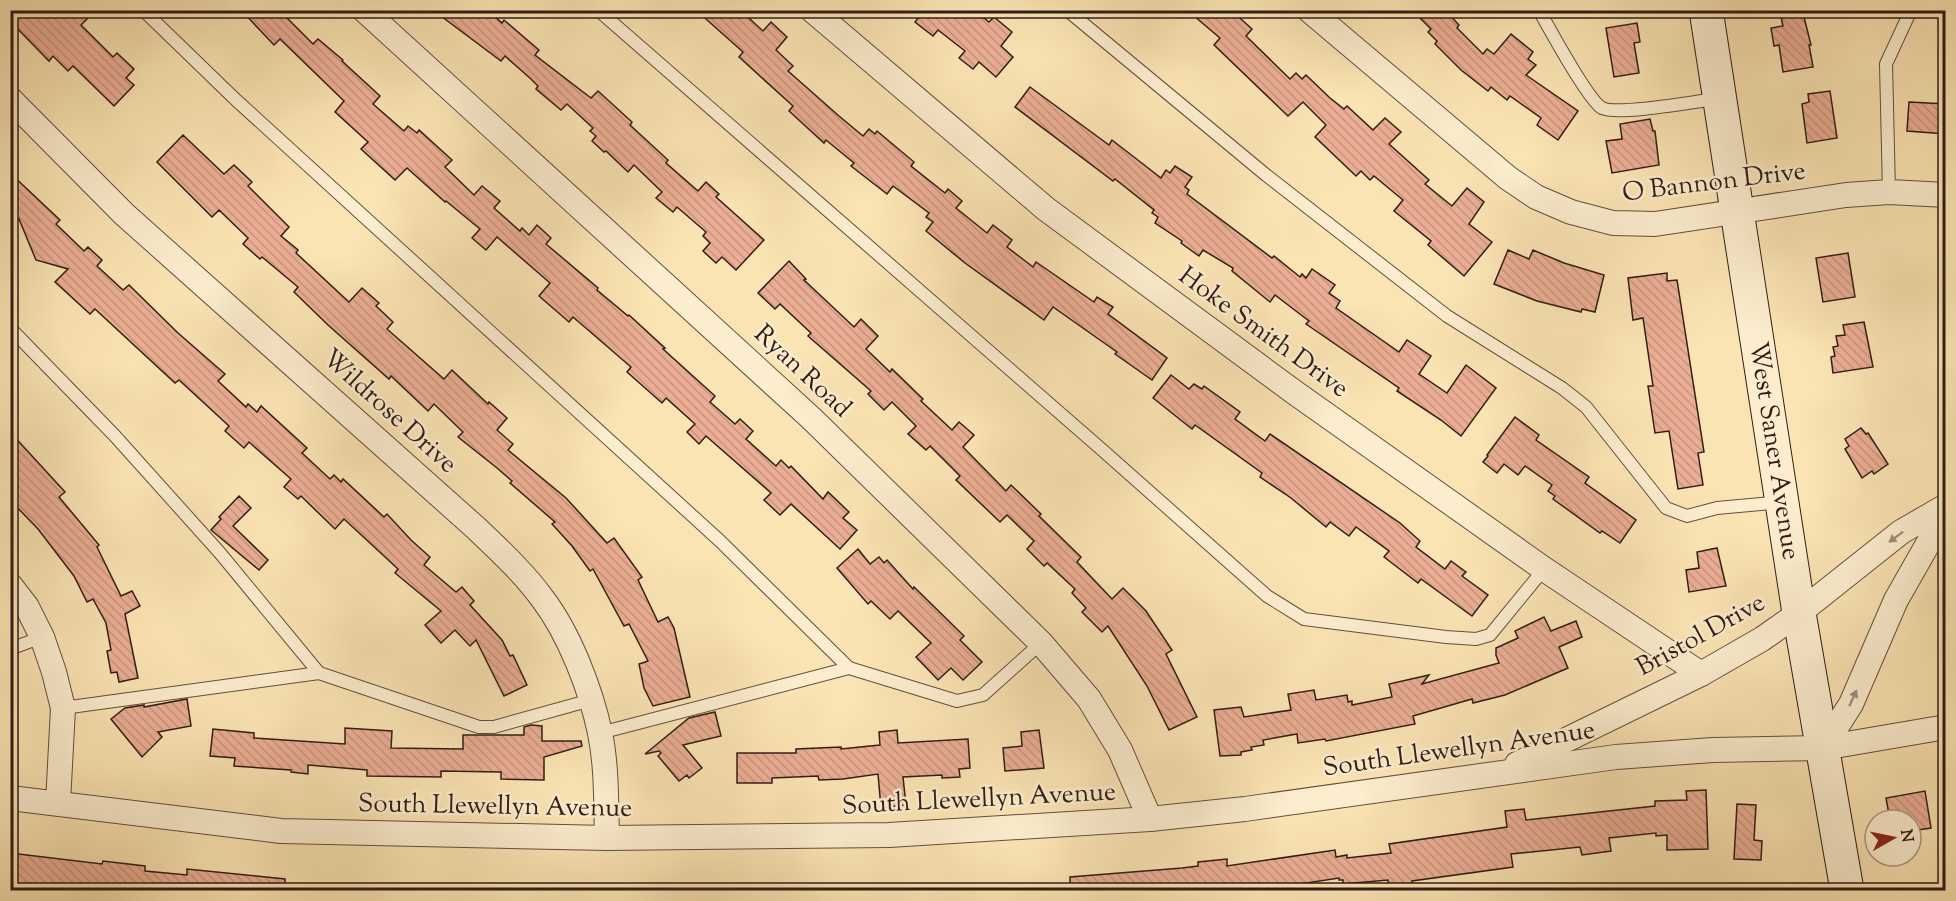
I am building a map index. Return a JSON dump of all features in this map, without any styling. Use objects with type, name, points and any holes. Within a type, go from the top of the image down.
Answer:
[{"type":"street","name":"Ryan Road","points":[[364,10],[811,418],[1041,643],[1089,699],[1120,750],[1150,819]]},
{"type":"street","name":"Hoke Smith Drive","points":[[812,10],[1046,209],[1294,392],[1544,569],[1701,674]]},
{"type":"street","name":"O Bannon Drive","points":[[1309,10],[1508,178],[1536,197],[1572,212],[1613,224],[1655,224],[1846,195],[1889,192],[1946,195]]},
{"type":"street","name":"West Saner Avenue","points":[[1706,10],[1799,613],[1847,891]]},
{"type":"street","name":"Wildrose Drive","points":[[10,99],[124,214],[511,561],[543,599],[568,641],[591,700],[600,734],[607,838]]},
{"type":"street","name":"Bristol Drive","points":[[1499,773],[1701,674],[1762,639],[1799,613],[1901,532],[1946,506]]},
{"type":"street","points":[[1824,748],[1851,704],[1896,600],[1946,512]]},
{"type":"street","points":[[10,585],[27,607],[42,637],[63,708],[58,803]]},
{"type":"street","name":"South Llewellyn Avenue","points":[[10,798],[281,831],[607,838],[889,835],[1150,819],[1245,809],[1616,757],[1713,750],[1824,748],[1946,727]]},
{"type":"lane","points":[[143,10],[236,100],[720,541],[849,668],[957,701],[984,694],[1041,643]]},
{"type":"lane","points":[[598,10],[1267,596],[1304,619],[1446,638],[1476,639],[1490,634],[1544,569]]},
{"type":"lane","points":[[1066,10],[1266,175],[1448,316],[1562,388],[1586,407],[1666,508],[1687,516],[1717,508],[1782,502]]},
{"type":"lane","points":[[1539,10],[1587,93],[1602,108],[1619,111],[1720,99]]},
{"type":"lane","points":[[1889,192],[1886,64],[1911,10]]},
{"type":"lane","points":[[10,328],[116,436],[220,553],[319,673]]},
{"type":"lane","points":[[10,649],[42,637]]},
{"type":"lane","points":[[600,734],[849,668]]},
{"type":"lane","points":[[63,708],[319,673],[479,727],[494,727],[591,700]]},
{"type":"building","points":[[10,10],[96,10],[81,25],[113,57],[117,53],[134,69],[126,78],[134,85],[114,106],[73,66],[68,71],[53,56],[49,61],[10,21]]},
{"type":"building","points":[[241,10],[279,10],[313,44],[318,39],[343,60],[380,96],[373,104],[404,131],[408,126],[417,133],[419,130],[452,160],[445,167],[474,195],[482,186],[500,201],[494,208],[520,231],[522,228],[529,235],[537,225],[551,238],[546,244],[598,288],[597,290],[629,315],[715,396],[710,402],[735,424],[740,419],[753,431],[746,439],[776,466],[781,460],[789,468],[791,466],[823,499],[828,492],[849,512],[843,518],[857,530],[840,549],[791,504],[780,515],[764,500],[771,493],[706,436],[699,444],[687,432],[695,424],[666,398],[662,403],[627,372],[631,367],[573,317],[569,322],[539,296],[550,283],[497,237],[486,250],[472,238],[480,229],[407,168],[395,180],[361,149],[368,142],[335,112],[344,101],[280,39],[274,45]]},
{"type":"building","points":[[433,10],[488,10],[502,23],[504,20],[539,50],[535,55],[591,98],[598,91],[668,160],[666,163],[698,191],[706,182],[719,194],[716,197],[764,240],[736,270],[722,257],[716,263],[703,251],[710,243],[703,236],[706,232],[677,207],[673,212],[656,198],[662,192],[634,165],[628,172],[592,141],[596,136],[590,131],[593,128],[567,104],[561,110],[536,89],[538,86],[505,56],[501,61]]},
{"type":"building","points":[[696,10],[740,10],[763,31],[771,22],[787,37],[776,50],[793,66],[788,71],[863,136],[869,129],[875,134],[877,131],[914,162],[911,166],[945,193],[948,189],[962,201],[956,208],[987,233],[993,225],[1012,240],[1007,247],[1033,267],[1036,262],[1094,302],[1097,297],[1113,307],[1108,314],[1167,358],[1152,380],[1053,307],[1044,320],[965,263],[926,231],[933,222],[926,217],[929,213],[893,186],[887,194],[851,166],[854,163],[826,140],[824,143],[789,111],[793,106],[739,57],[743,52]]},
{"type":"building","points":[[924,10],[974,10],[989,22],[994,17],[1012,32],[1001,46],[1013,57],[996,77],[979,62],[973,69],[959,58],[965,51],[938,30],[933,36],[915,22]]},
{"type":"building","points":[[1187,10],[1231,10],[1252,29],[1246,36],[1290,79],[1296,73],[1302,79],[1306,75],[1330,98],[1344,109],[1347,106],[1373,130],[1385,118],[1401,132],[1389,144],[1429,180],[1425,184],[1452,206],[1467,188],[1484,202],[1469,224],[1492,242],[1464,276],[1428,245],[1431,241],[1394,211],[1403,200],[1374,176],[1370,180],[1361,171],[1356,176],[1315,137],[1326,125],[1303,102],[1288,116],[1214,45],[1220,38]]},
{"type":"building","points":[[1412,10],[1445,10],[1459,25],[1457,28],[1483,54],[1487,49],[1494,54],[1511,34],[1533,52],[1528,59],[1536,65],[1526,75],[1578,111],[1558,140],[1537,125],[1541,118],[1510,96],[1507,100],[1491,87],[1488,91],[1461,70],[1435,44],[1437,41],[1428,32],[1431,29]]},
{"type":"building","points":[[1803,13],[1811,45],[1809,45],[1813,67],[1783,72],[1779,45],[1774,46],[1771,28],[1783,26],[1781,17]]},
{"type":"building","points":[[1637,23],[1640,42],[1634,43],[1639,73],[1614,77],[1606,28]]},
{"type":"building","points":[[1030,87],[1109,145],[1112,140],[1161,178],[1166,170],[1170,173],[1175,166],[1192,177],[1185,187],[1189,190],[1187,194],[1300,277],[1302,274],[1306,278],[1312,269],[1335,285],[1329,293],[1340,301],[1336,308],[1399,352],[1407,340],[1431,356],[1419,374],[1447,393],[1466,365],[1496,388],[1461,436],[1397,391],[1399,388],[1306,324],[1309,321],[1275,295],[1270,302],[1232,271],[1233,268],[1203,250],[1199,256],[1181,243],[1182,241],[1155,223],[1158,217],[1152,213],[1154,210],[1015,107]]},
{"type":"building","points":[[1830,91],[1837,138],[1807,143],[1802,104],[1809,102],[1808,94]]},
{"type":"building","points":[[1909,102],[1946,104],[1946,134],[1907,131]]},
{"type":"building","points":[[1650,119],[1653,131],[1655,131],[1659,165],[1612,173],[1606,141],[1622,139],[1620,124]]},
{"type":"building","points":[[183,135],[224,174],[234,165],[252,182],[248,186],[289,227],[281,236],[349,302],[362,288],[379,303],[376,306],[393,322],[387,329],[444,379],[452,370],[488,404],[489,402],[507,418],[497,430],[513,444],[508,450],[566,498],[607,543],[614,538],[642,577],[638,580],[658,622],[668,617],[674,628],[690,697],[653,706],[644,688],[639,664],[648,661],[629,624],[624,626],[593,569],[590,571],[552,524],[555,522],[510,483],[512,481],[458,437],[463,432],[434,404],[428,411],[391,376],[389,379],[294,292],[298,287],[243,244],[248,238],[219,210],[212,217],[157,162]]},
{"type":"building","points":[[10,173],[60,220],[56,224],[84,251],[88,247],[102,260],[97,266],[123,290],[129,285],[178,333],[225,374],[218,381],[246,407],[248,404],[257,412],[261,406],[307,448],[302,453],[330,479],[334,475],[341,482],[343,479],[384,517],[387,514],[430,557],[424,565],[456,592],[462,587],[474,601],[470,605],[502,640],[510,656],[513,655],[527,685],[504,696],[476,640],[470,646],[455,630],[441,643],[425,625],[441,611],[395,573],[398,569],[344,519],[335,529],[301,496],[298,499],[284,487],[291,479],[249,442],[244,448],[225,431],[229,426],[179,380],[175,383],[95,309],[90,314],[55,282],[68,269],[36,260],[19,219],[10,228]]},
{"type":"building","points":[[1508,250],[1529,259],[1533,250],[1564,263],[1604,275],[1595,312],[1582,309],[1581,312],[1537,301],[1494,284]]},
{"type":"building","points":[[1848,253],[1855,297],[1823,302],[1816,258]]},
{"type":"building","points":[[789,261],[806,279],[804,280],[854,327],[861,319],[878,336],[866,349],[890,372],[892,369],[952,430],[959,422],[974,435],[963,447],[1006,491],[1011,485],[1041,514],[1039,516],[1081,557],[1077,562],[1112,599],[1123,588],[1146,611],[1172,650],[1166,654],[1197,717],[1169,730],[1147,686],[1108,626],[1102,632],[1082,612],[1086,608],[1072,593],[1075,589],[1047,563],[1044,566],[1027,549],[1034,541],[1007,515],[1000,522],[956,480],[960,476],[930,446],[926,450],[908,434],[916,426],[892,402],[884,410],[868,394],[871,391],[808,336],[811,333],[780,304],[775,309],[758,293]]},
{"type":"building","points":[[1667,273],[1667,281],[1677,280],[1704,452],[1698,453],[1703,485],[1678,489],[1669,431],[1655,433],[1648,386],[1653,386],[1643,318],[1633,320],[1628,278]]},
{"type":"building","points":[[1864,322],[1873,367],[1833,373],[1831,357],[1835,356],[1833,347],[1838,346],[1836,336],[1845,335],[1843,325]]},
{"type":"building","points":[[1171,375],[1189,389],[1194,384],[1202,389],[1204,386],[1240,412],[1235,419],[1265,441],[1270,434],[1400,523],[1420,541],[1416,547],[1445,569],[1451,561],[1466,572],[1462,576],[1488,595],[1472,616],[1421,579],[1418,583],[1384,557],[1389,551],[1356,527],[1349,536],[1330,522],[1326,527],[1291,498],[1260,477],[1262,473],[1195,425],[1192,429],[1153,398]]},
{"type":"building","points":[[1515,417],[1539,435],[1536,440],[1589,477],[1585,483],[1636,520],[1620,543],[1602,531],[1600,533],[1553,499],[1555,496],[1548,491],[1552,485],[1525,466],[1518,475],[1504,464],[1497,473],[1483,462]]},
{"type":"building","points":[[1861,428],[1866,434],[1868,433],[1888,464],[1874,474],[1872,471],[1862,478],[1845,449],[1849,446],[1845,439]]},
{"type":"building","points":[[10,432],[65,492],[59,497],[99,545],[97,547],[121,596],[132,591],[140,606],[125,614],[138,678],[119,682],[117,672],[111,673],[107,651],[111,650],[106,623],[93,599],[87,602],[74,576],[38,529],[10,500]]},
{"type":"building","points":[[239,496],[251,508],[233,526],[268,560],[259,570],[211,530],[221,519],[219,517]]},
{"type":"building","points":[[1717,548],[1726,586],[1689,592],[1686,570],[1699,568],[1697,552]]},
{"type":"building","points":[[858,549],[870,564],[879,557],[884,563],[887,560],[913,589],[914,587],[964,636],[960,640],[982,662],[963,680],[951,668],[938,680],[916,657],[931,643],[898,611],[890,619],[871,601],[868,604],[837,568]]},
{"type":"building","points":[[1544,617],[1551,631],[1576,621],[1582,637],[1559,647],[1568,668],[1505,695],[1473,703],[1472,699],[1413,716],[1415,724],[1326,741],[1325,739],[1298,743],[1297,734],[1263,740],[1264,745],[1251,747],[1252,750],[1241,752],[1241,755],[1220,756],[1214,710],[1241,707],[1244,717],[1291,710],[1288,694],[1314,690],[1316,700],[1347,695],[1348,702],[1352,701],[1352,705],[1392,697],[1389,684],[1429,675],[1422,684],[1499,663],[1496,648],[1518,638],[1515,631]]},
{"type":"building","points":[[187,699],[191,726],[158,732],[162,737],[142,757],[111,719],[125,708]]},
{"type":"building","points":[[715,712],[721,736],[683,745],[702,768],[689,778],[687,775],[679,781],[658,756],[661,753],[659,751],[645,754],[689,718]]},
{"type":"building","points":[[542,726],[542,741],[581,741],[582,746],[544,757],[544,780],[501,779],[501,772],[441,771],[441,777],[367,776],[367,770],[308,765],[308,774],[291,772],[291,770],[234,766],[235,758],[210,756],[213,729],[254,733],[254,738],[345,744],[345,728],[392,731],[391,748],[463,749],[463,735],[524,735],[524,727]]},
{"type":"building","points":[[897,730],[898,743],[968,739],[970,768],[959,769],[960,777],[942,778],[942,775],[903,777],[906,805],[881,808],[878,774],[819,780],[818,776],[772,778],[772,783],[737,783],[737,753],[796,753],[796,749],[841,747],[841,749],[880,745],[879,732]]},
{"type":"building","points":[[1039,730],[1044,768],[1005,771],[1003,748],[1022,746],[1021,732]]},
{"type":"building","points":[[1706,790],[1708,849],[1667,850],[1667,835],[1656,836],[1656,833],[1609,838],[1611,851],[1582,855],[1580,847],[1511,854],[1513,867],[1412,881],[1413,891],[1390,891],[1388,880],[1343,884],[1343,880],[1339,878],[1254,891],[1070,891],[1070,877],[1182,868],[1198,866],[1198,862],[1227,859],[1227,866],[1335,850],[1336,857],[1347,855],[1347,858],[1391,853],[1389,844],[1507,827],[1505,811],[1524,809],[1526,820],[1655,806],[1655,801],[1687,800],[1686,791]]},
{"type":"building","points":[[1925,791],[1931,828],[1923,829],[1923,808],[1888,808],[1886,798]]},
{"type":"building","points":[[1737,804],[1756,805],[1754,840],[1762,841],[1761,860],[1734,859]]},
{"type":"building","points":[[10,853],[102,864],[103,861],[145,866],[145,871],[187,875],[187,869],[285,879],[285,891],[136,891],[82,884],[81,890],[28,883],[27,891],[10,891]]}]
